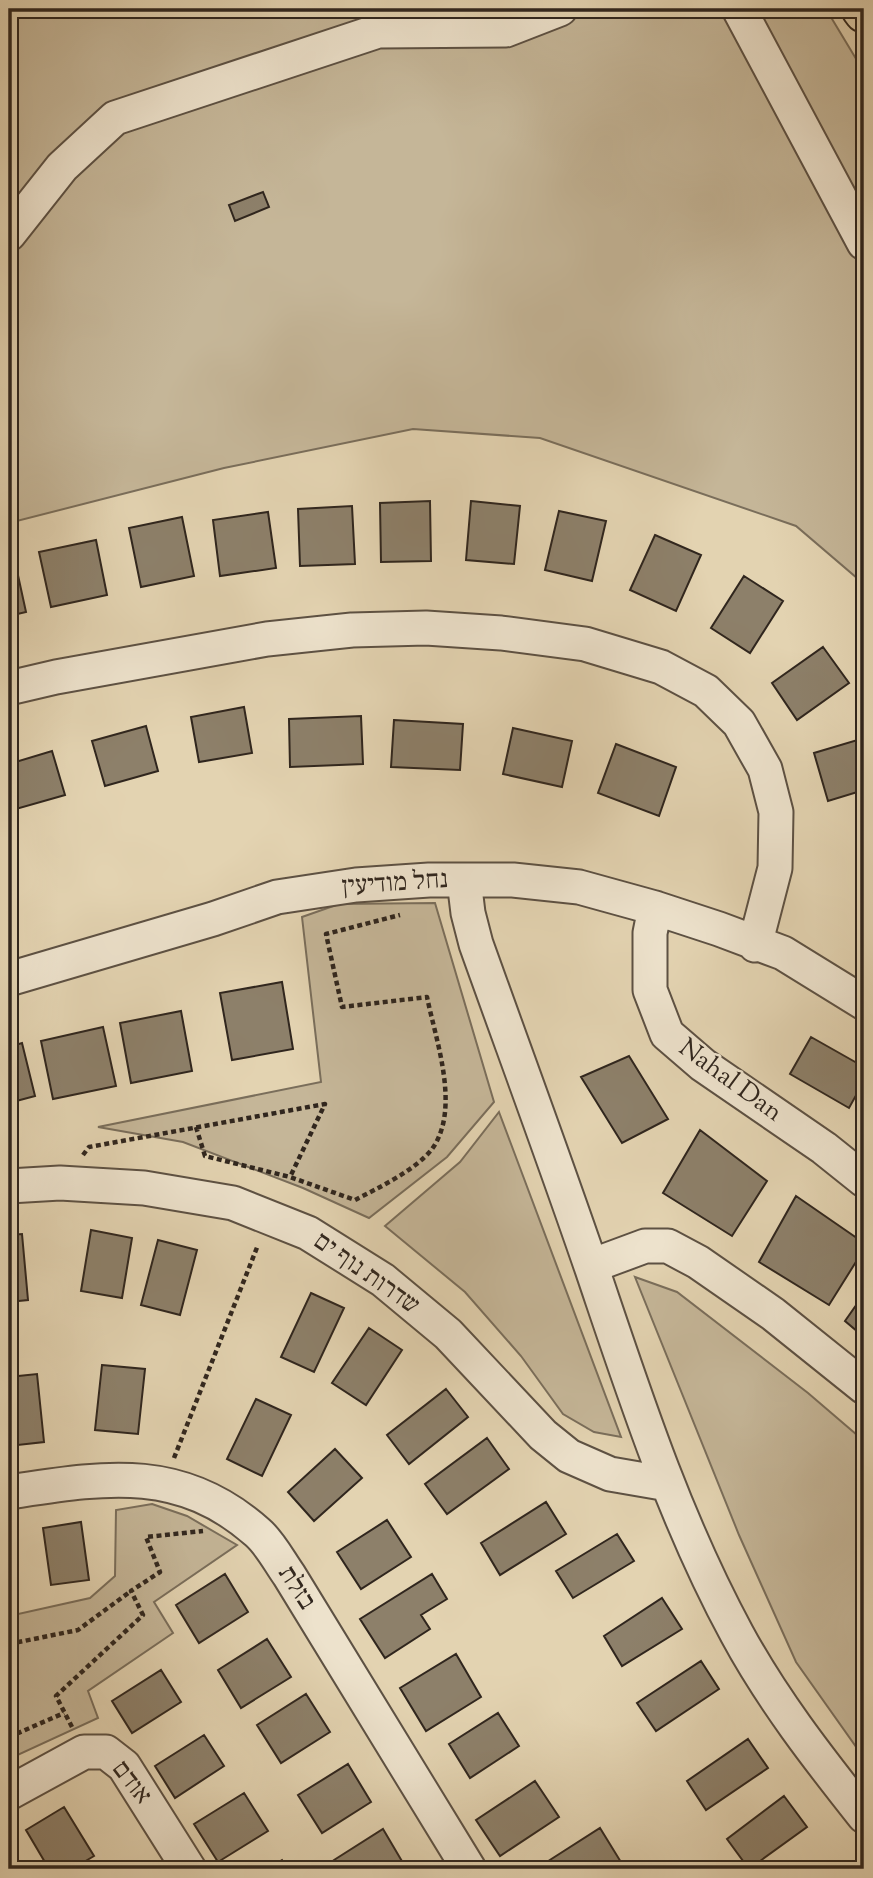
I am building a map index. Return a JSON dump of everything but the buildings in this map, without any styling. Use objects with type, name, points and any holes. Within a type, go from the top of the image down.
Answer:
[{"type":"main road","points":[[861,9],[864,13]]},
{"type":"street","points":[[9,234],[62,167],[115,118],[378,31],[506,30],[560,9]]},
{"type":"street","points":[[739,9],[864,243]]},
{"type":"street","points":[[9,688],[267,639],[352,630],[426,628],[501,633],[585,644],[661,667],[706,691],[739,723],[765,769],[776,812],[769,949]]},
{"type":"street","name":"נחל מודיעין","points":[[9,979],[213,919],[277,897],[356,885],[429,880],[513,880],[579,887],[655,908],[769,949],[864,1003]]},
{"type":"street","points":[[464,880],[468,913],[476,944],[591,1266],[643,1424],[687,1532],[737,1634],[784,1712],[864,1816]]},
{"type":"street","name":"Nahal Dan","points":[[655,908],[650,933],[650,990],[667,1034],[703,1065],[824,1148],[864,1180]]},
{"type":"street","name":"שדרות נוף ים","points":[[9,1186],[60,1183],[144,1188],[233,1203],[309,1233],[383,1280],[448,1334],[543,1435],[569,1456],[610,1474],[668,1484]]},
{"type":"street","points":[[591,1266],[645,1246],[668,1246],[698,1262],[773,1314],[864,1387]]},
{"type":"street","name":"בזלת","points":[[9,1492],[93,1480],[133,1479],[184,1489],[228,1510],[259,1533],[289,1575],[469,1869]]},
{"type":"street","name":"אודם","points":[[9,1793],[84,1752],[106,1752],[124,1766],[189,1869]]},
{"type":"path","points":[[196,1128],[205,1156],[290,1177],[355,1200],[402,1174],[432,1150],[445,1120],[445,1081],[426,997],[342,1007],[326,934],[412,912],[429,880]]},
{"type":"path","points":[[60,1183],[89,1147],[325,1104],[290,1177]]},
{"type":"path","points":[[163,1485],[269,1217]]},
{"type":"path","points":[[9,1644],[78,1630],[160,1572],[145,1538],[214,1530],[228,1510]]},
{"type":"path","points":[[84,1752],[56,1696],[143,1615],[131,1591]]},
{"type":"path","points":[[9,1737],[64,1713]]},
{"type":"shaded area","points":[[9,9],[826,9],[864,72],[864,584],[796,526],[540,438],[413,429],[224,468],[9,523]]},
{"type":"shaded area","points":[[435,903],[494,1102],[447,1157],[369,1218],[303,1188],[183,1142],[98,1127],[321,1082],[302,917],[339,904]]},
{"type":"shaded area","points":[[499,1112],[621,1437],[594,1432],[563,1414],[521,1356],[465,1292],[385,1226],[460,1162]]},
{"type":"shaded area","points":[[635,1277],[677,1292],[808,1393],[864,1441],[864,1758],[796,1662],[739,1535]]},
{"type":"shaded area","points":[[152,1504],[187,1516],[237,1545],[154,1602],[173,1633],[88,1691],[98,1718],[9,1759],[9,1616],[90,1598],[115,1576],[116,1510]]}]
